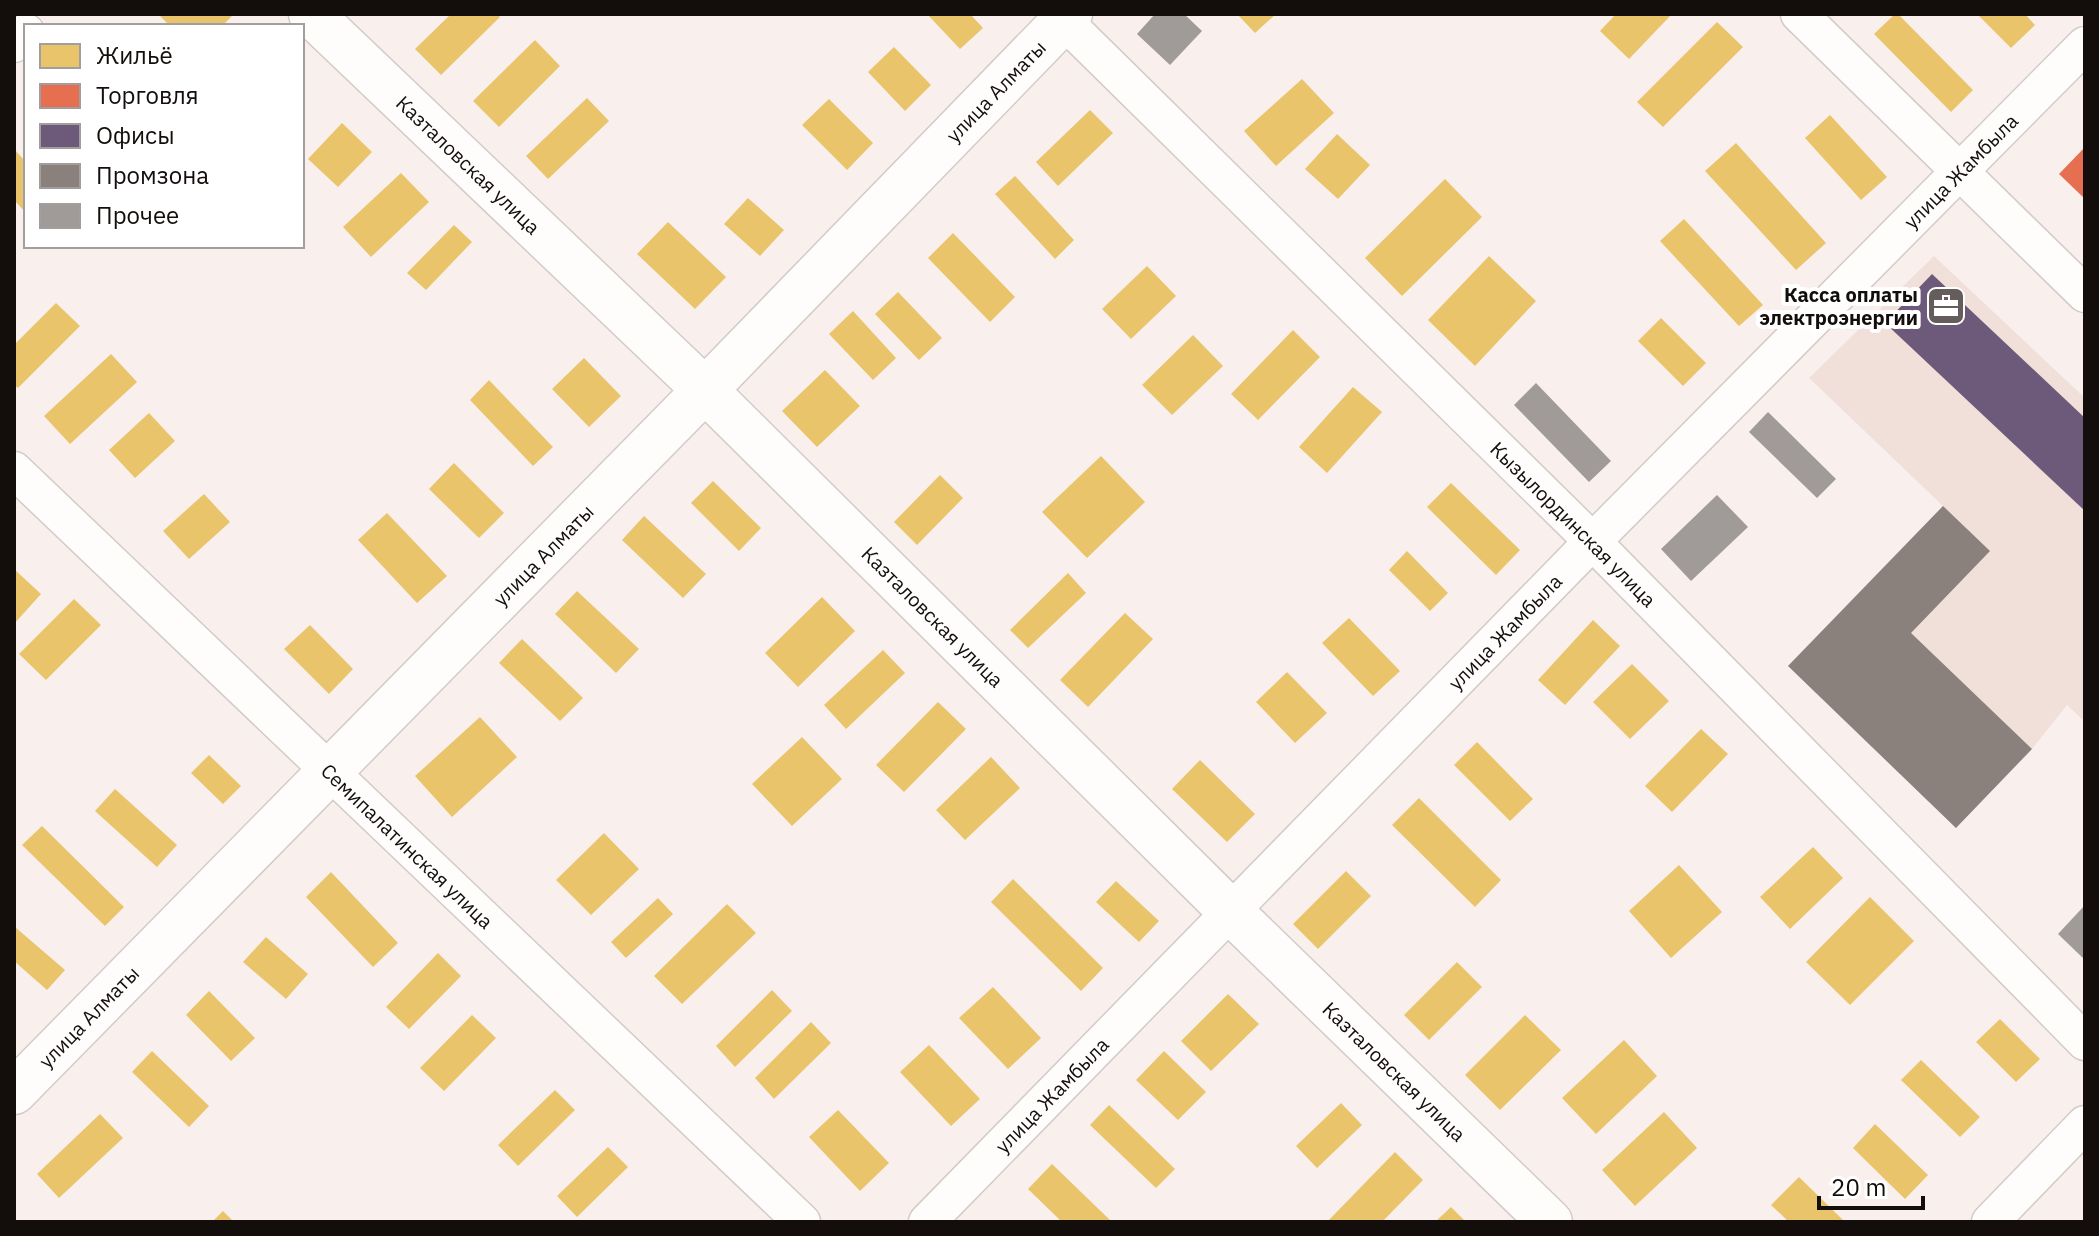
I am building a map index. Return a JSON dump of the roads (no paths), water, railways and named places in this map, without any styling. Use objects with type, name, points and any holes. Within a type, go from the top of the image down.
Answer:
[{"type":"street","name":"Казталовская улица","points":[[311,14],[705,390],[1231,912],[1550,1222]]},
{"type":"street","points":[[1799,14],[2085,294]]},
{"type":"street","name":"улица Алматы","points":[[14,1092],[705,390],[1063,16]]},
{"type":"street","name":"Кызылординская улица","points":[[1063,16],[1592,542],[2085,1042]]},
{"type":"street","name":"улица Жамбыла","points":[[927,1222],[1957,171],[2085,45]]},
{"type":"street","name":"Семипалатинская улица","points":[[14,470],[802,1222]]},
{"type":"street","points":[[1990,1222],[2085,1124]]},
{"type":"place","name":"Касса оплаты электроэнергии","points":[[1946,306]]}]
